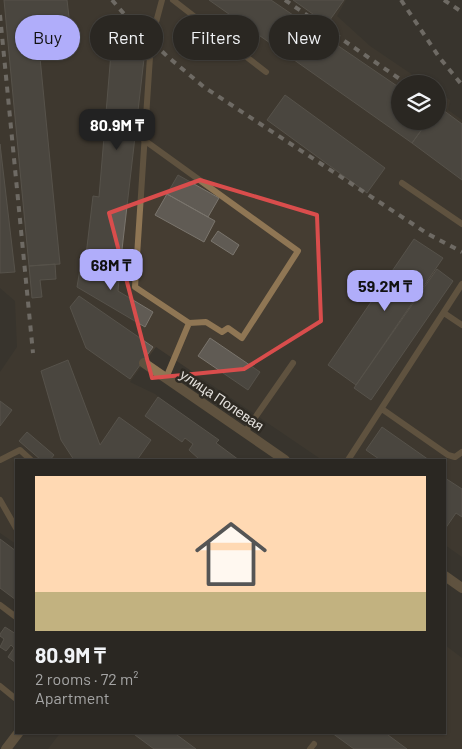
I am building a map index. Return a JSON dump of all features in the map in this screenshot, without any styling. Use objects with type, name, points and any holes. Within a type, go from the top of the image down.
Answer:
[{"type":"street","name":"улица Полевая","points":[[144,363],[284,459]]},
{"type":"street","points":[[446,577],[462,588]]},
{"type":"street","points":[[6,749],[17,734]]},
{"type":"lane","points":[[144,140],[298,251],[242,338],[228,328],[222,332],[206,322],[189,323],[135,287],[144,140],[151,41],[162,0]]},
{"type":"lane","points":[[173,0],[266,72]]},
{"type":"lane","points":[[402,184],[462,224]]},
{"type":"lane","points":[[349,459],[462,284]]},
{"type":"lane","points":[[444,313],[462,325]]},
{"type":"lane","points":[[166,378],[189,323]]},
{"type":"lane","points":[[246,432],[293,362]]},
{"type":"lane","points":[[382,409],[448,455],[455,457],[462,452]]},
{"type":"lane","points":[[0,460],[20,450],[30,459]]},
{"type":"lane","points":[[0,500],[15,526]]},
{"type":"lane","points":[[0,605],[15,616]]},
{"type":"lane","points":[[0,686],[15,698]]},
{"type":"highlighted area","points":[[200,180],[317,215],[321,321],[244,369],[152,378],[109,213]]},
{"type":"shaded area","points":[[0,0],[346,0],[338,15],[269,15],[269,60],[339,60],[339,18],[370,46],[413,75],[391,75],[391,130],[446,130],[446,97],[450,100],[448,110],[462,120],[462,557],[446,546],[446,459],[321,459],[156,347],[130,382],[155,394],[238,459],[15,459],[15,543],[0,533],[0,372],[17,347],[15,301],[0,288]]},
{"type":"shaded area","points":[[446,646],[462,658],[462,749],[48,749],[59,734],[446,734]]},
{"type":"building","points":[[4,0],[67,0],[69,15],[15,15],[15,60],[40,60],[60,264],[29,266]]},
{"type":"building","points":[[209,0],[271,0],[293,15],[269,15],[269,42],[259,35],[259,15],[230,15]]},
{"type":"building","points":[[293,0],[344,0],[333,15],[314,15]]},
{"type":"building","points":[[339,46],[391,82],[391,128],[294,60],[339,60]]},
{"type":"building","points":[[110,60],[144,60],[120,267],[85,264],[93,196],[99,197]]},
{"type":"building","points":[[285,95],[385,168],[367,193],[267,120]]},
{"type":"building","points":[[446,112],[462,124],[462,180],[412,143],[421,130],[446,130]]},
{"type":"building","points":[[394,130],[421,130],[412,143]]},
{"type":"building","points":[[0,144],[15,272],[0,273]]},
{"type":"building","points":[[178,175],[219,198],[208,217],[167,194]]},
{"type":"building","points":[[167,194],[215,221],[204,242],[155,215]]},
{"type":"building","points":[[218,231],[239,245],[233,255],[211,241]]},
{"type":"building","points":[[414,239],[443,258],[356,385],[328,365]]},
{"type":"building","points":[[81,263],[120,267],[118,291],[153,312],[145,327],[77,287]]},
{"type":"building","points":[[55,264],[56,279],[40,280],[42,297],[32,298],[29,266]]},
{"type":"building","points":[[437,269],[453,281],[371,400],[354,388]]},
{"type":"building","points":[[79,296],[153,347],[130,379],[86,348],[70,307]]},
{"type":"building","points":[[210,338],[260,372],[248,390],[198,356]]},
{"type":"building","points":[[68,360],[100,445],[119,417],[151,440],[138,459],[73,459],[61,440],[41,371]]},
{"type":"building","points":[[158,397],[219,440],[216,443],[238,459],[199,459],[189,450],[193,444],[185,438],[182,442],[145,416]]},
{"type":"building","points":[[0,401],[12,410],[0,426]]},
{"type":"building","points":[[382,427],[428,459],[379,459],[366,450]]},
{"type":"building","points":[[27,432],[54,455],[51,459],[40,459],[19,441]]},
{"type":"building","points":[[446,479],[462,489],[462,517],[456,513],[446,528]]},
{"type":"building","points":[[0,539],[15,550],[15,599],[0,588]]},
{"type":"building","points":[[5,627],[15,633],[15,662],[8,657],[14,648],[11,645],[6,651],[0,647],[4,639],[0,634]]},
{"type":"building","points":[[134,734],[176,734],[196,749],[154,749]]},
{"type":"building","points":[[333,734],[387,734],[407,749],[354,749]]},
{"type":"railway","points":[[112,0],[131,22],[168,57],[204,87],[428,234],[462,252]]},
{"type":"railway","points":[[285,0],[394,75]]},
{"type":"railway","points":[[401,0],[439,57],[462,85]]},
{"type":"railway","points":[[444,0],[462,12]]},
{"type":"railway","points":[[0,15],[33,353]]}]
